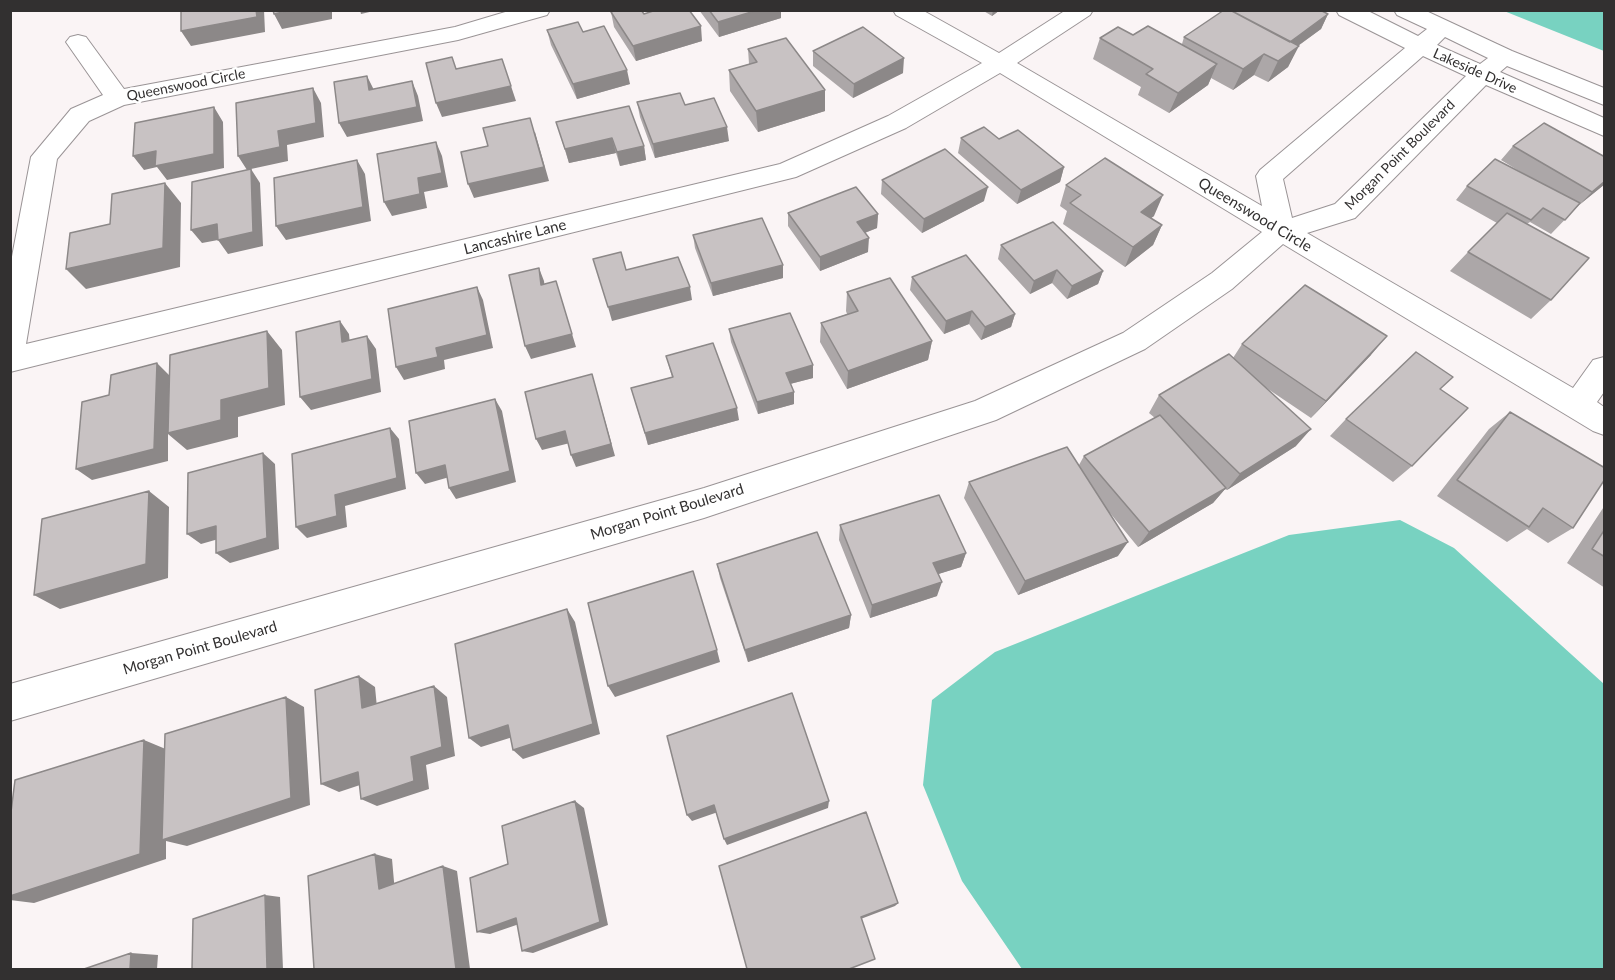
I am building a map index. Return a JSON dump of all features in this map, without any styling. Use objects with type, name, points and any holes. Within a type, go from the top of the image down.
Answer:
[{"type":"street","name":"Queenswood Circle","points":[[10,349],[44,157],[80,115],[118,98],[458,33],[539,10]]},
{"type":"street","name":"Queenswood Circle","points":[[904,10],[1000,63],[1605,422]]},
{"type":"street","name":"Lancashire Lane","points":[[10,360],[787,171],[897,122],[1000,63],[1082,10]]},
{"type":"street","name":"Lakeside Drive","points":[[1347,10],[1422,47],[1605,128]]},
{"type":"street","name":"Lakeside Drive","points":[[1406,10],[1504,56],[1605,97]]},
{"type":"street","points":[[1281,231],[1269,176],[1442,28]]},
{"type":"street","points":[[78,42],[118,98]]},
{"type":"street","name":"Morgan Point Boulevard","points":[[10,703],[704,503],[986,411],[1134,340],[1221,281],[1281,231],[1346,211],[1482,74],[1504,56]]},
{"type":"street","points":[[1578,405],[1605,369]]},
{"type":"shaded area","points":[[1504,11],[1604,11],[1604,51]]},
{"type":"shaded area","points":[[1400,520],[1454,548],[1604,684],[1604,969],[1022,969],[962,881],[923,785],[932,700],[995,652],[1289,535]]},
{"type":"building","points":[[181,10],[256,10],[257,17],[181,31]]},
{"type":"building","points":[[273,10],[292,10],[274,14]]},
{"type":"building","points":[[641,10],[644,14],[656,10],[689,10],[701,26],[633,46],[611,12]]},
{"type":"building","points":[[709,10],[758,10],[718,22]]},
{"type":"building","points":[[1224,10],[1230,10],[1299,46],[1278,61],[1264,54],[1243,69],[1184,37]]},
{"type":"building","points":[[1230,10],[1320,10],[1328,14],[1290,42]]},
{"type":"building","points":[[578,22],[583,32],[604,26],[627,70],[573,84],[547,30]]},
{"type":"building","points":[[1148,26],[1217,64],[1178,93],[1146,74],[1153,69],[1100,38],[1118,27],[1133,35]]},
{"type":"building","points":[[863,27],[904,58],[854,84],[813,51]]},
{"type":"building","points":[[786,38],[825,90],[756,111],[729,70],[757,62],[748,49]]},
{"type":"building","points":[[452,57],[456,69],[502,59],[511,86],[436,103],[426,63]]},
{"type":"building","points":[[367,76],[369,90],[412,81],[417,107],[339,123],[334,82]]},
{"type":"building","points":[[313,88],[316,123],[278,131],[280,147],[238,156],[236,103]]},
{"type":"building","points":[[680,93],[685,105],[714,98],[727,127],[653,144],[637,102]]},
{"type":"building","points":[[629,106],[644,146],[617,152],[612,138],[565,149],[556,122]]},
{"type":"building","points":[[214,107],[214,154],[155,166],[156,151],[133,156],[135,123]]},
{"type":"building","points":[[530,118],[544,167],[468,184],[461,152],[488,146],[483,128]]},
{"type":"building","points":[[1544,123],[1605,157],[1605,181],[1592,192],[1513,146]]},
{"type":"building","points":[[984,127],[999,139],[1018,130],[1064,167],[1021,190],[961,138]]},
{"type":"building","points":[[436,142],[442,173],[418,178],[420,194],[384,202],[377,154]]},
{"type":"building","points":[[945,149],[988,187],[924,219],[882,180]]},
{"type":"building","points":[[1105,158],[1163,195],[1141,212],[1162,225],[1133,247],[1070,203],[1081,195],[1066,185]]},
{"type":"building","points":[[1495,159],[1580,203],[1565,220],[1543,208],[1531,220],[1467,186]]},
{"type":"building","points":[[357,160],[363,207],[276,226],[274,178]]},
{"type":"building","points":[[251,169],[253,232],[218,240],[217,224],[191,230],[192,182]]},
{"type":"building","points":[[165,183],[163,248],[66,269],[70,233],[110,224],[112,194]]},
{"type":"building","points":[[856,187],[878,214],[857,222],[869,238],[820,257],[788,213]]},
{"type":"building","points":[[1507,213],[1589,258],[1551,300],[1468,252]]},
{"type":"building","points":[[762,218],[783,265],[711,283],[693,235]]},
{"type":"building","points":[[1053,222],[1103,271],[1072,286],[1057,270],[1034,281],[1001,245]]},
{"type":"building","points":[[621,252],[626,270],[678,257],[690,287],[608,307],[593,259]]},
{"type":"building","points":[[966,255],[1015,314],[985,327],[972,311],[946,321],[912,277]]},
{"type":"building","points":[[539,268],[541,285],[556,281],[572,334],[525,346],[509,275]]},
{"type":"building","points":[[890,278],[932,341],[848,371],[821,323],[858,311],[847,292]]},
{"type":"building","points":[[1305,285],[1387,336],[1326,401],[1242,344]]},
{"type":"building","points":[[477,287],[487,335],[436,348],[438,357],[396,367],[388,309]]},
{"type":"building","points":[[790,313],[813,365],[786,373],[794,392],[757,402],[729,329]]},
{"type":"building","points":[[340,321],[342,342],[367,336],[372,379],[300,397],[296,332]]},
{"type":"building","points":[[267,331],[269,388],[221,400],[221,420],[168,433],[170,355]]},
{"type":"building","points":[[713,343],[737,408],[645,433],[631,388],[673,377],[666,356]]},
{"type":"building","points":[[1416,352],[1453,377],[1440,389],[1468,408],[1412,466],[1346,419]]},
{"type":"building","points":[[1229,354],[1311,429],[1240,474],[1159,395]]},
{"type":"building","points":[[157,363],[154,449],[76,469],[82,402],[109,395],[111,375]]},
{"type":"building","points":[[592,374],[611,444],[571,455],[565,431],[536,439],[525,392]]},
{"type":"building","points":[[495,399],[510,471],[449,488],[445,465],[416,473],[409,421]]},
{"type":"building","points":[[1510,412],[1605,468],[1605,479],[1573,528],[1543,508],[1529,527],[1457,480]]},
{"type":"building","points":[[1160,415],[1226,488],[1149,532],[1084,456]]},
{"type":"building","points":[[390,428],[397,478],[335,495],[337,516],[296,527],[292,454]]},
{"type":"building","points":[[1067,447],[1128,542],[1025,581],[969,482]]},
{"type":"building","points":[[263,453],[267,538],[216,553],[216,526],[187,534],[188,473]]},
{"type":"building","points":[[149,491],[146,564],[34,595],[42,519]]},
{"type":"building","points":[[939,495],[966,553],[933,563],[942,582],[872,605],[840,525]]},
{"type":"building","points":[[1605,529],[1605,557],[1592,549]]},
{"type":"building","points":[[817,532],[851,615],[745,650],[717,564]]},
{"type":"building","points":[[693,571],[717,650],[608,686],[588,603]]},
{"type":"building","points":[[567,609],[593,724],[513,750],[508,725],[469,738],[455,644]]},
{"type":"building","points":[[359,676],[362,708],[434,686],[442,747],[411,757],[414,781],[361,799],[358,772],[321,784],[315,690]]},
{"type":"building","points":[[792,693],[829,801],[724,839],[714,805],[687,815],[667,736]]},
{"type":"building","points":[[286,697],[291,798],[162,840],[165,734]]},
{"type":"building","points":[[144,740],[140,854],[10,896],[10,820],[15,780]]},
{"type":"building","points":[[575,801],[600,922],[522,951],[516,918],[477,932],[470,878],[508,864],[502,826]]},
{"type":"building","points":[[866,812],[898,903],[861,917],[875,959],[849,969],[747,969],[719,866]]},
{"type":"building","points":[[375,854],[379,889],[443,866],[456,969],[314,969],[308,876]]},
{"type":"building","points":[[265,895],[267,969],[192,969],[193,919]]},
{"type":"building","points":[[131,953],[130,969],[84,969]]}]
